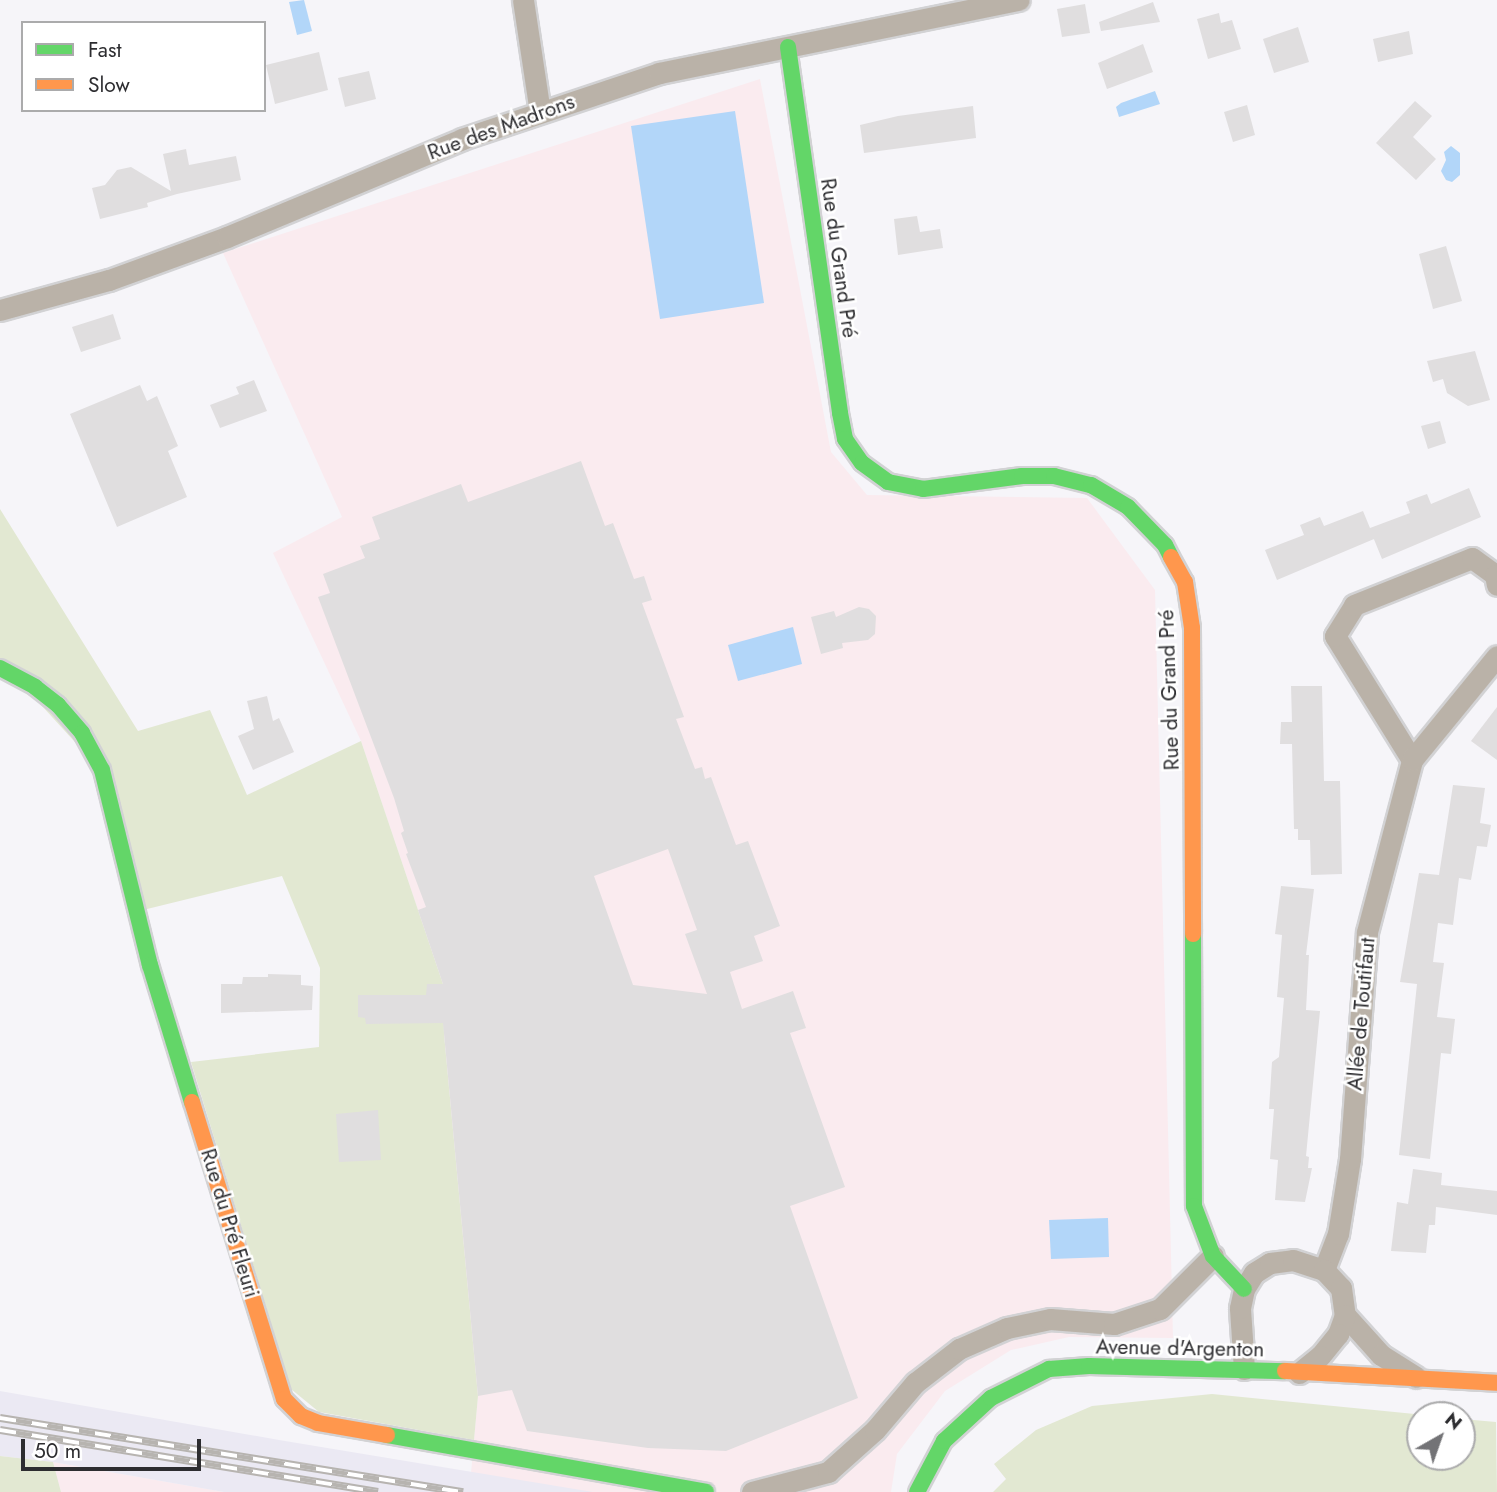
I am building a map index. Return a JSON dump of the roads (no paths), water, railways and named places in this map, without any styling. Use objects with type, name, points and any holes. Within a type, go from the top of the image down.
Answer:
[{"type":"street","points":[[523,0],[540,112]]},
{"type":"street","name":"Rue des Madrons","points":[[0,310],[108,280],[201,247],[462,139],[659,73],[1019,0]]},
{"type":"street","name":"Rue du Grand Pré","points":[[788,47],[845,439],[862,463],[888,482],[923,489],[1044,476],[1091,485],[1128,508],[1165,545],[1185,582],[1192,628],[1194,1206],[1213,1256],[1244,1289]]},
{"type":"street","points":[[1412,760],[1335,636],[1354,605],[1472,558],[1495,575],[1497,585]]},
{"type":"street","name":"Allée de Toutifaut","points":[[1324,1269],[1338,1234],[1350,1159],[1367,932],[1412,760],[1497,656]]},
{"type":"street","name":"Rue du Pré Fleuri","points":[[0,668],[34,687],[58,705],[82,733],[102,770],[149,965],[284,1399],[301,1416],[318,1423],[706,1492]]},
{"type":"street","points":[[752,1492],[828,1472],[875,1430],[915,1383],[959,1349],[1007,1328],[1050,1319],[1114,1324],[1160,1310],[1213,1256]]},
{"type":"street","points":[[1244,1369],[1240,1308],[1244,1289],[1254,1273],[1270,1263],[1293,1260],[1324,1269],[1341,1288],[1345,1315],[1338,1334],[1326,1349],[1299,1373]]},
{"type":"street","points":[[1345,1315],[1381,1355],[1420,1380]]},
{"type":"street","name":"Avenue d'Argenton","points":[[917,1492],[944,1441],[991,1398],[1049,1369],[1089,1366],[1244,1369],[1497,1382]]},
{"type":"water","points":[[304,0],[312,31],[297,35],[289,2]]},
{"type":"water","points":[[1155,91],[1160,104],[1119,117],[1116,107],[1121,103]]},
{"type":"water","points":[[735,111],[764,303],[660,319],[631,126]]},
{"type":"water","points":[[1451,146],[1460,153],[1460,175],[1452,182],[1446,180],[1441,171],[1446,160],[1444,152]]},
{"type":"water","points":[[793,627],[802,664],[738,681],[728,645]]},
{"type":"water","points":[[1108,1218],[1109,1257],[1051,1259],[1049,1220]]},
{"type":"railway","points":[[0,1418],[463,1492]]},
{"type":"railway","points":[[0,1430],[378,1492]]}]
